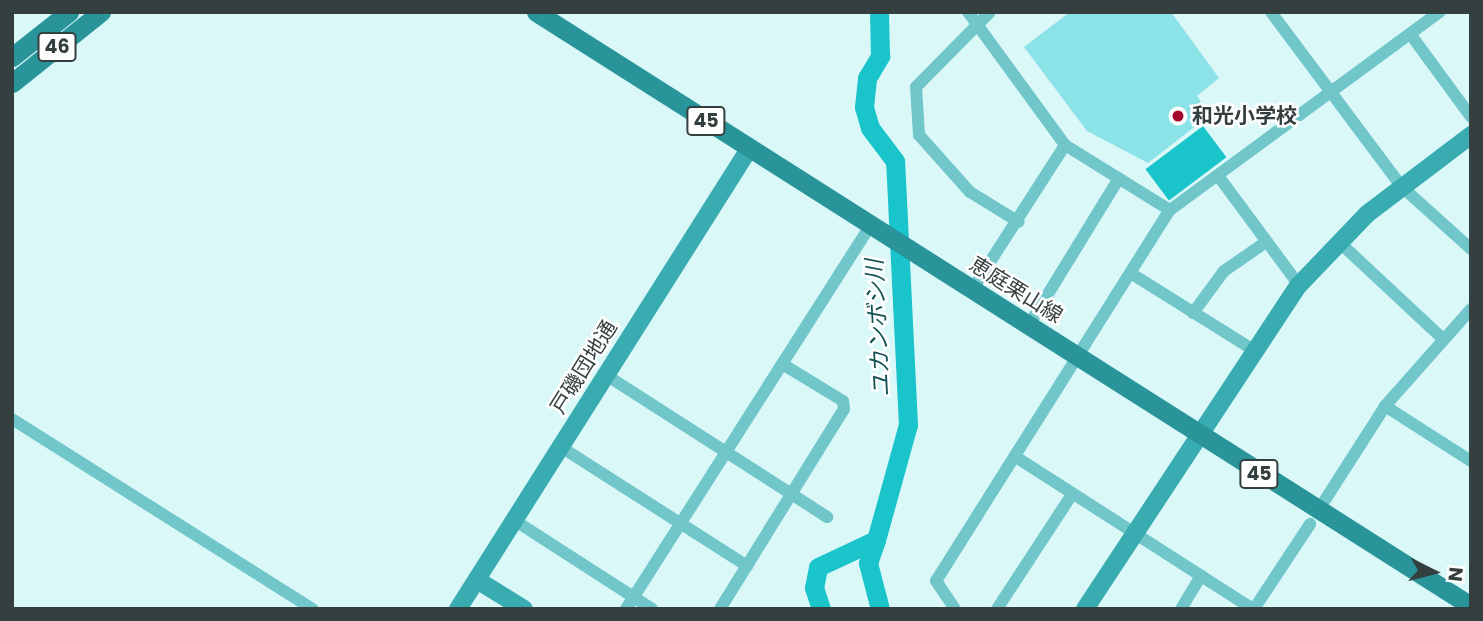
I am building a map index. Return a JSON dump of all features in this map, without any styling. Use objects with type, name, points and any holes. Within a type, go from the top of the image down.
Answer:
[{"type":"main road","name":"46","points":[[12,57],[69,12]]},
{"type":"main road","name":"46","points":[[12,83],[101,12]]},
{"type":"main road","name":"恵庭栗山線","points":[[536,12],[1471,606]]},
{"type":"street","points":[[990,12],[971,18],[916,87],[919,135],[970,192],[1019,222]]},
{"type":"street","points":[[1271,12],[1402,187],[1471,249]]},
{"type":"street","points":[[955,609],[936,581],[1170,210],[1219,177],[1440,12]]},
{"type":"street","points":[[971,18],[1065,145],[1170,210]]},
{"type":"street","points":[[1410,34],[1471,117]]},
{"type":"street","points":[[1085,609],[1299,285],[1338,242],[1402,187],[1471,135]]},
{"type":"street","points":[[972,290],[1019,222],[1065,145]]},
{"type":"street","name":"戸磯団地通","points":[[458,609],[749,149]]},
{"type":"street","points":[[1219,177],[1299,285]]},
{"type":"street","points":[[1029,325],[1119,178]]},
{"type":"street","points":[[630,603],[726,450],[874,227]]},
{"type":"street","points":[[1193,313],[1224,271],[1266,242]]},
{"type":"street","points":[[1338,242],[1442,338]]},
{"type":"street","points":[[1132,274],[1255,351]]},
{"type":"street","points":[[1325,500],[1385,406],[1442,338],[1471,309]]},
{"type":"street","points":[[720,609],[844,409],[843,401],[783,365]]},
{"type":"street","points":[[606,374],[827,517]]},
{"type":"street","points":[[1385,406],[1471,461]]},
{"type":"street","points":[[12,419],[313,609]]},
{"type":"street","points":[[561,447],[747,566]]},
{"type":"street","points":[[1016,457],[1070,496],[1137,534],[1254,609],[1310,524]]},
{"type":"street","points":[[997,609],[1070,496]]},
{"type":"street","points":[[513,520],[630,603],[652,609]]},
{"type":"street","points":[[1181,609],[1201,576]]},
{"type":"street","points":[[477,580],[524,609]]},
{"type":"shaded area","points":[[1070,12],[1171,12],[1219,78],[1197,96],[1210,115],[1148,163],[1087,131],[1024,47]]},
{"type":"shaded area","points":[[1203,126],[1226,157],[1169,200],[1145,169]]},
{"type":"waterway","name":"ユカンボシ川","points":[[821,609],[814,588],[818,567],[876,540],[908,425],[895,161],[870,128],[864,107],[867,78],[880,56],[879,12]]},
{"type":"waterway","points":[[876,540],[868,563],[880,609]]},
{"type":"place","name":"和光小学校","points":[[1178,116]]}]
